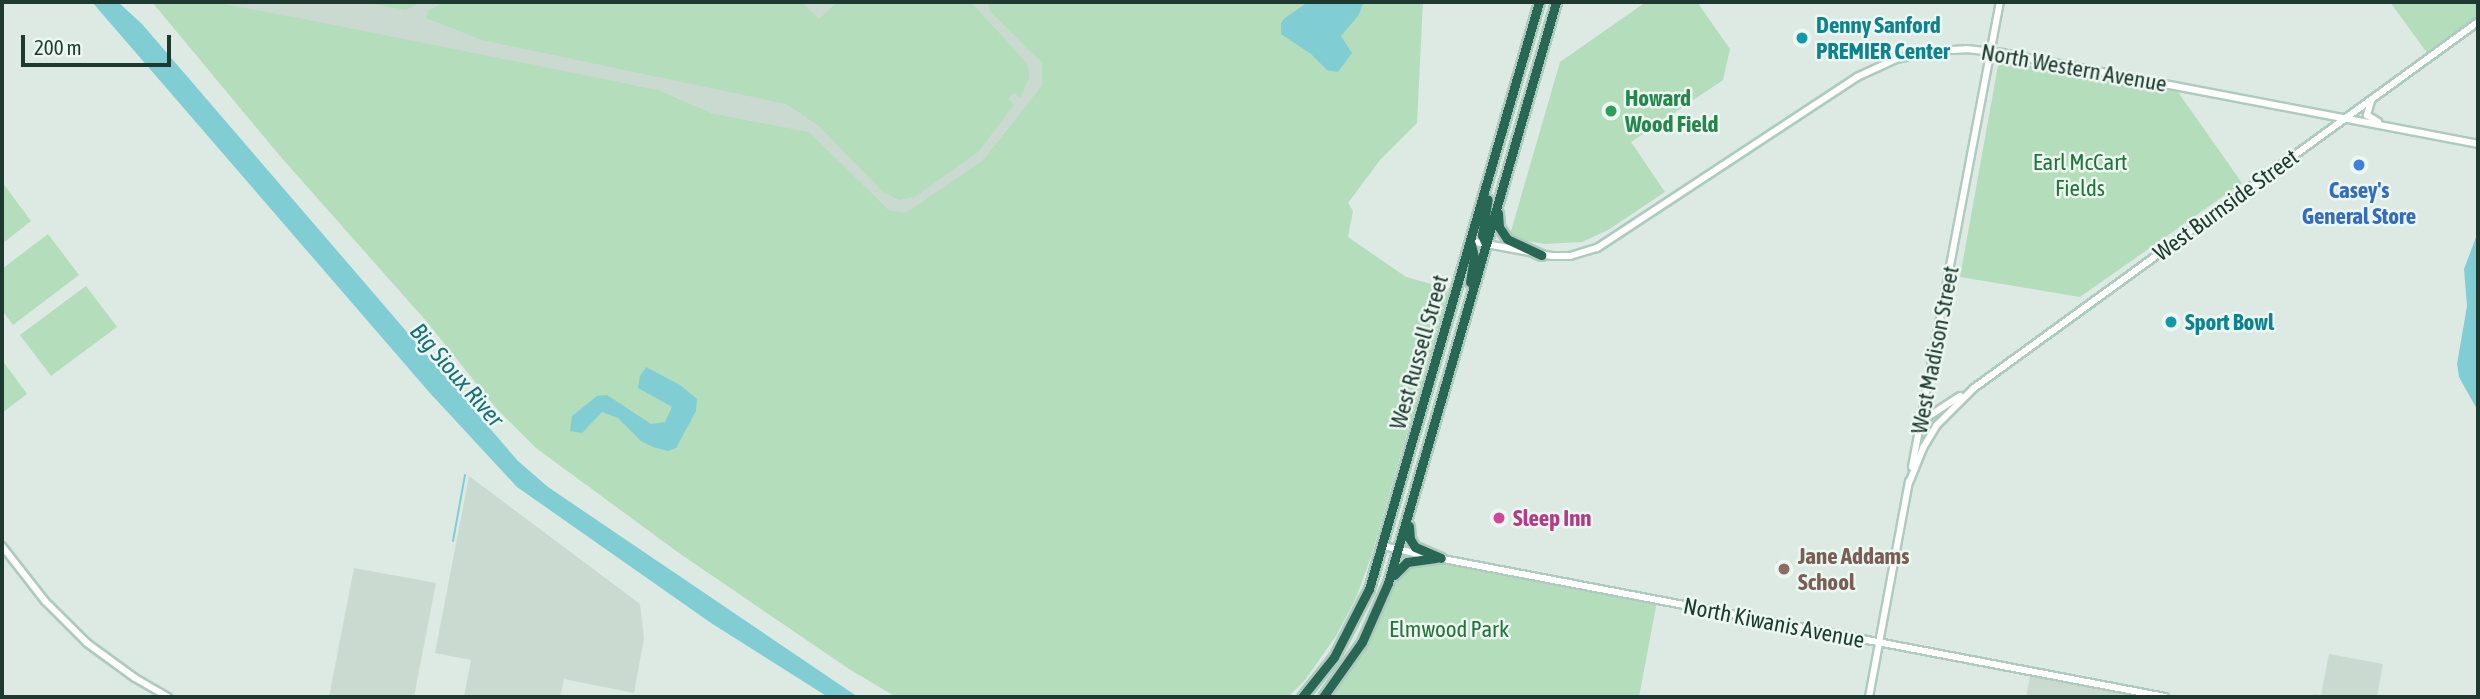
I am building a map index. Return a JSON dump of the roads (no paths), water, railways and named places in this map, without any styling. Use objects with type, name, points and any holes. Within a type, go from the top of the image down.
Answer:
[{"type":"highway","name":"West Russell Street","points":[[1302,697],[1325,671],[1353,626],[1383,546],[1539,2]]},
{"type":"highway","name":"West Russell Street","points":[[1323,697],[1362,642],[1385,593],[1556,2]]},
{"type":"highway","points":[[1486,244],[1482,230],[1494,159]]},
{"type":"highway","points":[[1504,184],[1498,217],[1501,233],[1515,244],[1541,255]]},
{"type":"highway","points":[[1466,315],[1474,257],[1470,241]]},
{"type":"highway","points":[[1415,492],[1410,539],[1415,547],[1441,558]]},
{"type":"highway","points":[[1385,593],[1404,563],[1441,558]]},
{"type":"main road","name":"West Madison Street","points":[[1869,697],[2000,2]]},
{"type":"main road","name":"West Burnside Street","points":[[1920,422],[1974,388],[2478,22]]},
{"type":"main road","name":"North Western Avenue","points":[[1470,241],[1541,255],[1570,256],[1604,245],[1841,86],[1881,65],[1933,51],[1991,51],[2478,144]]},
{"type":"main road","points":[[2374,98],[2368,104],[2367,115],[2389,127]]},
{"type":"main road","name":"West Burnside Street","points":[[1909,483],[1932,432],[1974,388]]},
{"type":"main road","points":[[2,546],[45,601],[87,643],[127,673],[168,697]]},
{"type":"main road","name":"North Kiwanis Avenue","points":[[1383,546],[2165,697]]},
{"type":"water","points":[[92,2],[118,2],[142,24],[518,461],[548,487],[858,697],[828,697],[711,623],[517,487],[429,392]]},
{"type":"water","points":[[1308,2],[1364,2],[1358,16],[1341,36],[1352,53],[1338,72],[1327,70],[1311,54],[1281,34],[1281,23],[1285,18]]},
{"type":"water","points":[[2478,232],[2478,411],[2459,377],[2457,364],[2467,306],[2464,269]]},
{"type":"water","points":[[646,367],[680,385],[697,399],[696,411],[676,448],[668,451],[653,447],[641,441],[618,418],[602,412],[582,433],[570,431],[572,416],[597,396],[607,395],[651,424],[665,422],[672,407],[638,388],[640,376]]},
{"type":"waterway","points":[[453,541],[465,475]]},
{"type":"place","name":"Denny Sanford PREMIER Center","points":[[1802,38]]},
{"type":"place","name":"Howard Wood Field","points":[[1611,111]]},
{"type":"place","name":"Casey's General Store","points":[[2359,165]]},
{"type":"place","name":"Sport Bowl","points":[[2171,322]]},
{"type":"place","name":"Sleep Inn","points":[[1499,518]]},
{"type":"place","name":"Jane Addams School","points":[[1784,569]]},
{"type":"park label","name":"Earl McCart Fields","points":[[2080,175]]},
{"type":"park label","name":"Elmwood Park","points":[[1449,629]]},
{"type":"water label","name":"Big Sioux River","points":[[457,375]]}]
